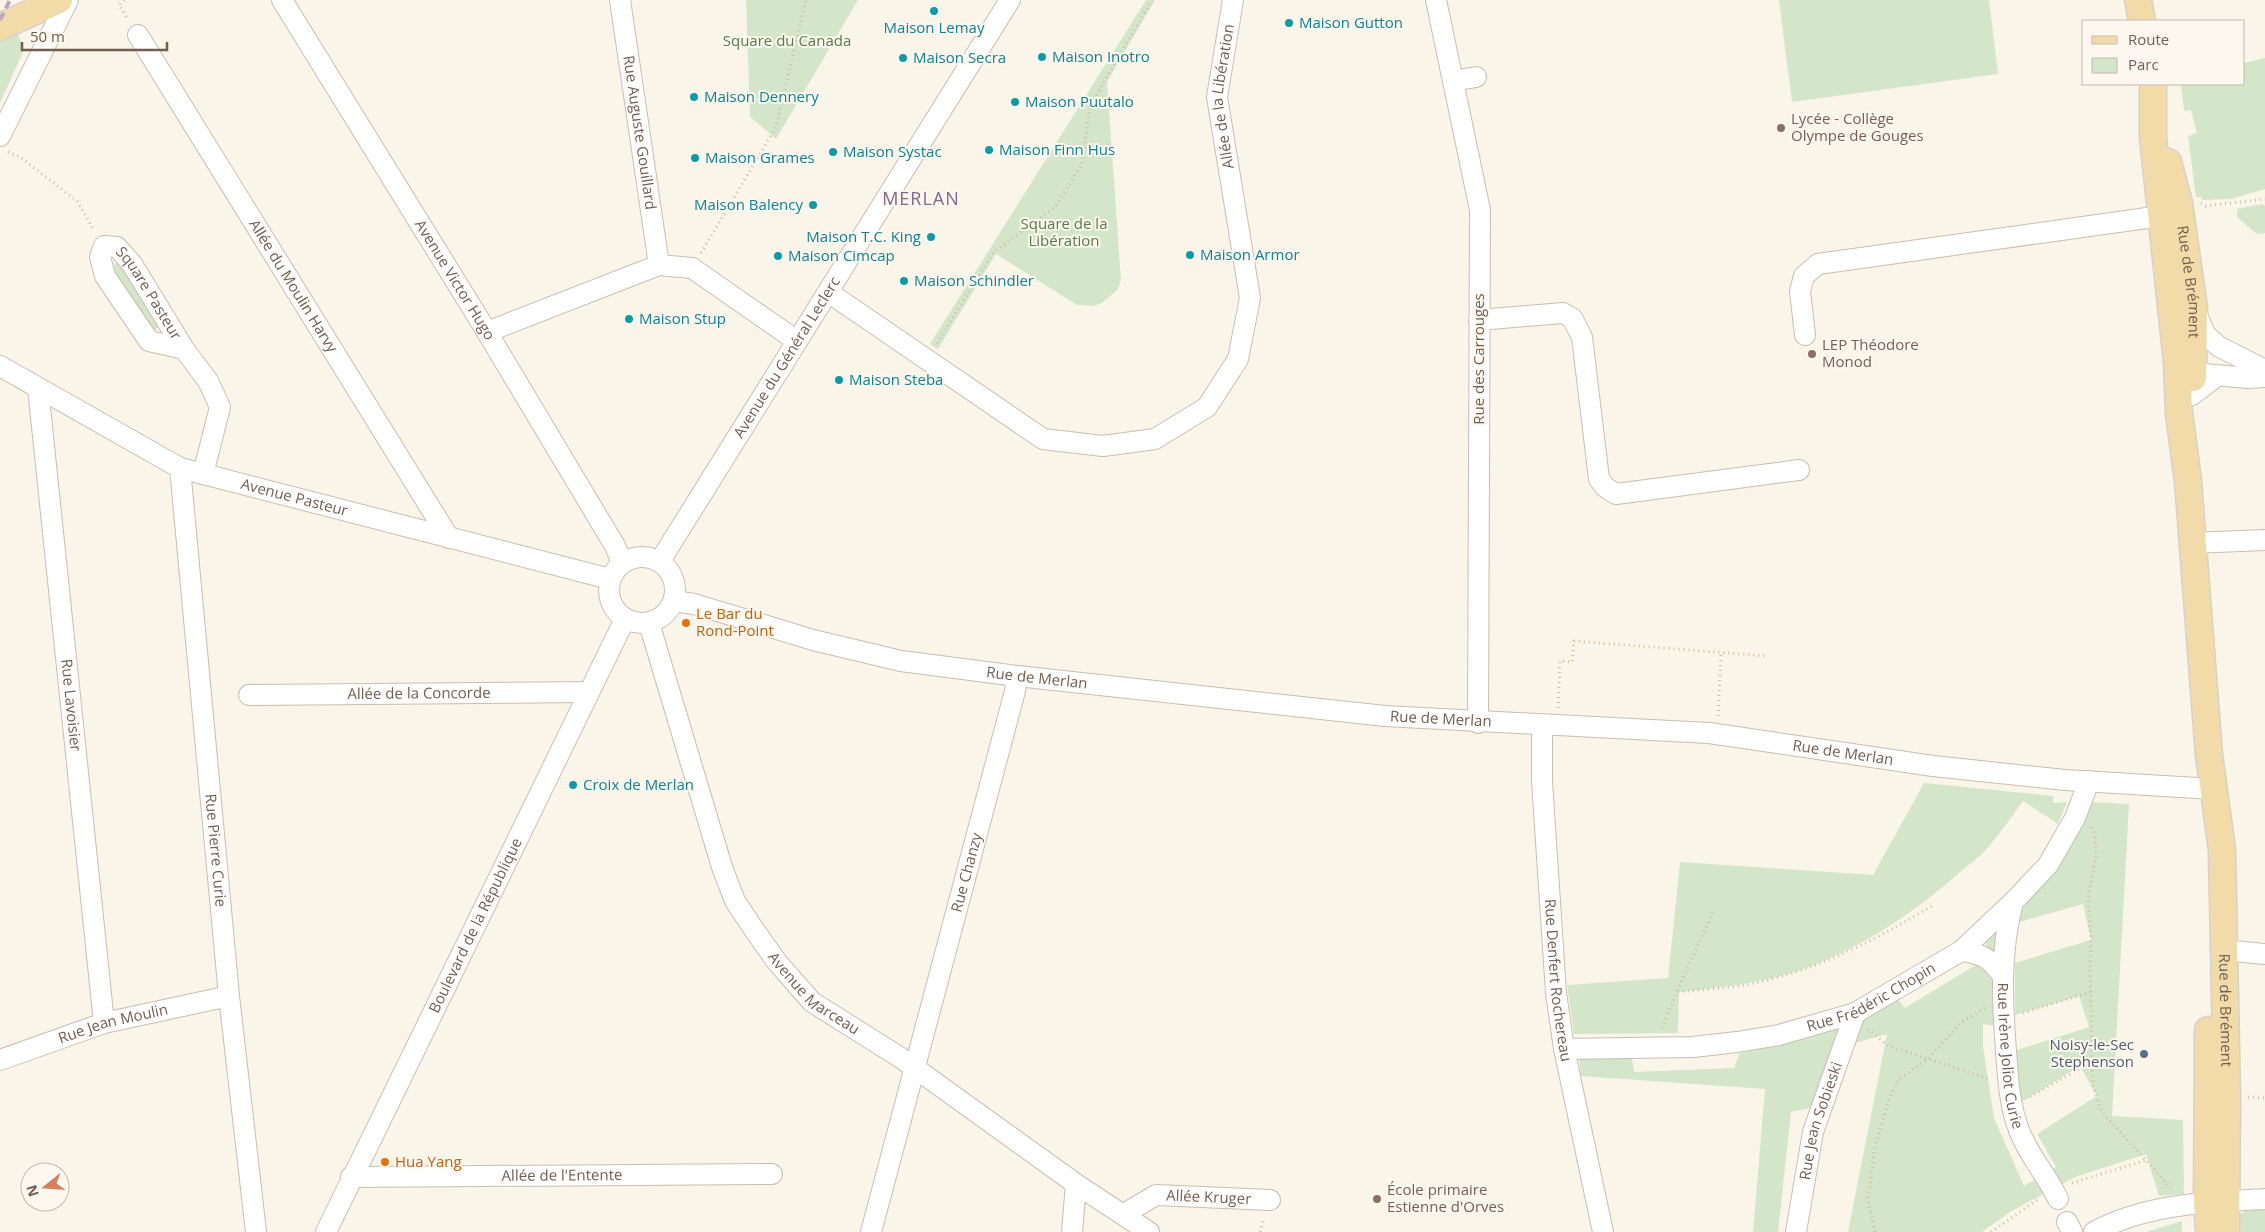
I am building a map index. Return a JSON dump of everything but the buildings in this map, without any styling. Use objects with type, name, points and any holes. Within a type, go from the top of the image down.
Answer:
[{"type":"main road","points":[[0,27],[59,0]]},
{"type":"main road","points":[[2138,0],[2142,20]]},
{"type":"main road","name":"Rue de Brément","points":[[2153,85],[2153,137],[2160,211],[2196,366],[2179,413],[2188,481],[2213,789],[2222,850],[2216,958]]},
{"type":"main road","name":"Rue de Brément","points":[[2153,85],[2160,130],[2179,203],[2194,308],[2196,366],[2188,481]]},
{"type":"main road","name":"Rue de Brément","points":[[2209,1232],[2206,1203],[2227,1098],[2209,849],[2213,789]]},
{"type":"main road","name":"Rue de Brément","points":[[2206,1203],[2226,1232]]},
{"type":"street","points":[[0,136],[68,0]]},
{"type":"street","name":"Avenue Victor Hugo","points":[[282,0],[487,332],[615,546],[622,563]]},
{"type":"street","name":"Rue Auguste Gouillard","points":[[620,0],[659,265]]},
{"type":"street","name":"Avenue du Général Leclerc","points":[[660,561],[1010,0]]},
{"type":"street","name":"Allée de la Libération","points":[[828,292],[928,358],[1043,439],[1103,446],[1155,439],[1207,407],[1238,359],[1250,298],[1217,97],[1234,0]]},
{"type":"street","name":"Rue des Carrouges","points":[[1436,0],[1480,210],[1478,723]]},
{"type":"street","name":"Allée du Moulin Harvy","points":[[138,35],[449,538]]},
{"type":"street","points":[[1453,81],[1476,77]]},
{"type":"street","points":[[1805,336],[1800,291],[1804,276],[1818,264],[2160,211]]},
{"type":"street","name":"Square Pasteur","points":[[184,349],[149,341],[105,276],[100,257],[104,246],[116,247],[132,264],[184,349],[208,382],[220,407],[203,474]]},
{"type":"street","points":[[487,332],[659,265],[692,268],[797,341]]},
{"type":"street","points":[[1479,320],[1563,312],[1572,318],[1582,337],[1599,479],[1605,487],[1616,494],[1799,470]]},
{"type":"street","name":"Avenue Pasteur","points":[[0,366],[180,468],[610,579]]},
{"type":"street","points":[[2196,366],[2265,370]]},
{"type":"street","points":[[2196,366],[2265,378]]},
{"type":"street","name":"Rue Lavoisier","points":[[38,388],[104,1023]]},
{"type":"street","name":"Rue Pierre Curie","points":[[180,468],[229,996],[256,1232]]},
{"type":"street","points":[[2192,543],[2265,540]]},
{"type":"street","points":[[640,556],[660,561],[672,574],[675,592],[674,601],[664,615],[649,623],[636,623],[625,619],[616,612],[610,602],[608,590],[614,570],[630,558],[640,556]]},
{"type":"street","name":"Rue de Merlan","points":[[674,601],[694,604],[813,640],[901,661],[1016,676],[1385,716],[1478,723],[1717,734],[2086,790],[2213,789]]},
{"type":"street","name":"Boulevard de la République","points":[[326,1232],[351,1177],[625,619]]},
{"type":"street","name":"Avenue Marceau","points":[[649,623],[710,832],[735,902],[777,962],[812,1002],[915,1068],[1076,1184],[1149,1232]]},
{"type":"street","name":"Rue Chanzy","points":[[871,1232],[1012,700],[1016,676]]},
{"type":"street","name":"Allée de la Concorde","points":[[249,695],[589,692]]},
{"type":"street","name":"Rue Denfert Rochereau","points":[[1551,725],[1542,780],[1556,993],[1564,1049],[1602,1232]]},
{"type":"street","name":"Rue Frédéric Chopin","points":[[1564,1049],[1693,1047],[1780,1035],[1856,1013],[1961,951],[2013,902],[2048,865],[2072,824],[2086,790]]},
{"type":"street","name":"Rue Irène Joliot Curie","points":[[2013,902],[2004,946],[2002,975],[2003,1020],[2011,1108],[2019,1132],[2058,1199]]},
{"type":"street","points":[[1961,951],[1976,953],[1988,958],[2002,975]]},
{"type":"street","points":[[2216,958],[2265,954]]},
{"type":"street","name":"Rue Jean Moulin","points":[[0,1060],[104,1023],[229,996]]},
{"type":"street","name":"Rue Jean Sobieski","points":[[1796,1232],[1813,1132],[1856,1013]]},
{"type":"street","name":"Allée de l'Entente","points":[[351,1177],[772,1174]]},
{"type":"street","points":[[1072,1232],[1076,1184]]},
{"type":"street","name":"Allée Kruger","points":[[1124,1214],[1156,1195],[1270,1200]]},
{"type":"street","points":[[2094,1232],[2145,1212],[2206,1203],[2265,1199]]},
{"type":"path","points":[[119,5],[124,0]]},
{"type":"path","points":[[692,268],[776,127],[806,0]]},
{"type":"path","points":[[928,358],[994,252],[1055,207],[1082,164],[1090,106],[1152,0]]},
{"type":"path","points":[[20,158],[77,201],[104,246]]},
{"type":"path","points":[[2196,200],[2206,206],[2265,199]]},
{"type":"path","points":[[1551,725],[1558,710],[1560,661],[1572,662],[1574,641],[1767,656]]},
{"type":"path","points":[[1717,734],[1721,653]]},
{"type":"path","points":[[2086,790],[2095,836],[2096,856],[2088,898],[2091,940],[2093,1086],[2102,1112],[2162,1176],[2206,1203]]},
{"type":"path","points":[[1677,992],[1763,981],[1796,972],[1873,940],[1932,906]]},
{"type":"path","points":[[1654,1047],[1714,910]]},
{"type":"path","points":[[2003,1020],[2091,992]]},
{"type":"path","points":[[1875,1232],[1868,1200],[1875,1146],[1889,1100],[1899,1079],[1929,1058],[1960,1023],[2002,997]]},
{"type":"path","points":[[1856,1013],[1866,1027],[1888,1045],[2008,1086]]},
{"type":"path","points":[[2011,1108],[2092,1062]]},
{"type":"green space","name":"Square du Canada","points":[[746,0],[858,0],[776,139],[750,117]]},
{"type":"green space","name":"Square de la Libération","points":[[1146,0],[1155,0],[1107,82],[1121,280],[1118,289],[1102,303],[1094,306],[1077,305],[996,254],[938,349],[930,344]]},
{"type":"green space","points":[[1779,0],[1989,0],[1998,74],[1792,102]]},
{"type":"green space","points":[[17,31],[24,50],[0,103],[0,40]]},
{"type":"green space","points":[[2265,58],[2265,189],[2231,199],[2202,200],[2201,197],[2196,197],[2188,136],[2197,133],[2191,110],[2184,111],[2181,85],[2245,85],[2245,63]]},
{"type":"green space","points":[[2263,204],[2265,206],[2265,233],[2257,234],[2237,217],[2237,209]]},
{"type":"green space","points":[[117,263],[121,263],[159,327],[154,331],[110,269]]},
{"type":"green space","points":[[1924,783],[2053,796],[2053,803],[2067,802],[2058,824],[2023,801],[1986,850],[1975,860],[1907,914],[1848,950],[1806,968],[1775,977],[1743,984],[1679,992],[1678,1033],[1574,1034],[1567,985],[1668,978],[1680,862],[1873,875]]},
{"type":"green space","points":[[2092,802],[2129,804],[2112,1116],[2183,1120],[2184,1194],[2159,1196],[2146,1154],[2075,1177],[2010,1212],[1982,1232],[1848,1232],[1887,1034],[1851,1044],[1829,1104],[1791,1112],[1778,1232],[1753,1232],[1765,1089],[1581,1076],[1578,1052],[1631,1052],[1634,1072],[1734,1068],[1740,1053],[1779,1045],[1896,997],[1905,1008],[1989,957],[1985,938],[2004,919],[1997,1026],[1983,1024],[1983,1047],[1994,1118],[2024,1186],[2056,1167],[2037,1134],[2097,1096],[2080,1066],[2020,1103],[2014,1051],[2089,1027],[2079,996],[2015,1015],[2015,963],[2091,940],[2083,904],[2019,922],[2023,908],[2073,843]]},
{"type":"green space","points":[[2251,1205],[2265,1206],[2265,1232],[2237,1232],[2238,1217]]},
{"type":"green space","points":[[2182,1221],[2182,1232],[2146,1232]]},
{"type":"railway","points":[[0,20],[10,0]]},
{"type":"place","name":"Maison Lemay","points":[[934,11]]},
{"type":"place","name":"Maison Gutton","points":[[1289,23]]},
{"type":"place","name":"Maison Inotro","points":[[1042,57]]},
{"type":"place","name":"Maison Secra","points":[[903,58]]},
{"type":"place","name":"Maison Dennery","points":[[694,97]]},
{"type":"place","name":"Maison Puutalo","points":[[1015,102]]},
{"type":"place","name":"Lycée - Collège Olympe de Gouges","points":[[1781,128]]},
{"type":"place","name":"Maison Finn Hus","points":[[989,150]]},
{"type":"place","name":"Maison Systac","points":[[833,152]]},
{"type":"place","name":"Maison Grames","points":[[695,158]]},
{"type":"place","name":"Maison Balency","points":[[813,205]]},
{"type":"place","name":"Maison T.C. King","points":[[931,237]]},
{"type":"place","name":"Maison Armor","points":[[1190,255]]},
{"type":"place","name":"Maison Cimcap","points":[[778,256]]},
{"type":"place","name":"Maison Schindler","points":[[904,281]]},
{"type":"place","name":"Maison Stup","points":[[629,319]]},
{"type":"place","name":"LEP Théodore Monod","points":[[1812,354]]},
{"type":"place","name":"Maison Steba","points":[[839,380]]},
{"type":"place","name":"Le Bar du Rond-Point","points":[[686,623]]},
{"type":"place","name":"Croix de Merlan","points":[[573,785]]},
{"type":"place","name":"Noisy-le-Sec Stephenson","points":[[2144,1054]]},
{"type":"place","name":"Hua Yang","points":[[385,1162]]},
{"type":"place","name":"École primaire Estienne d'Orves","points":[[1377,1199]]},
{"type":"district","name":"MERLAN","points":[[921,199]]}]
